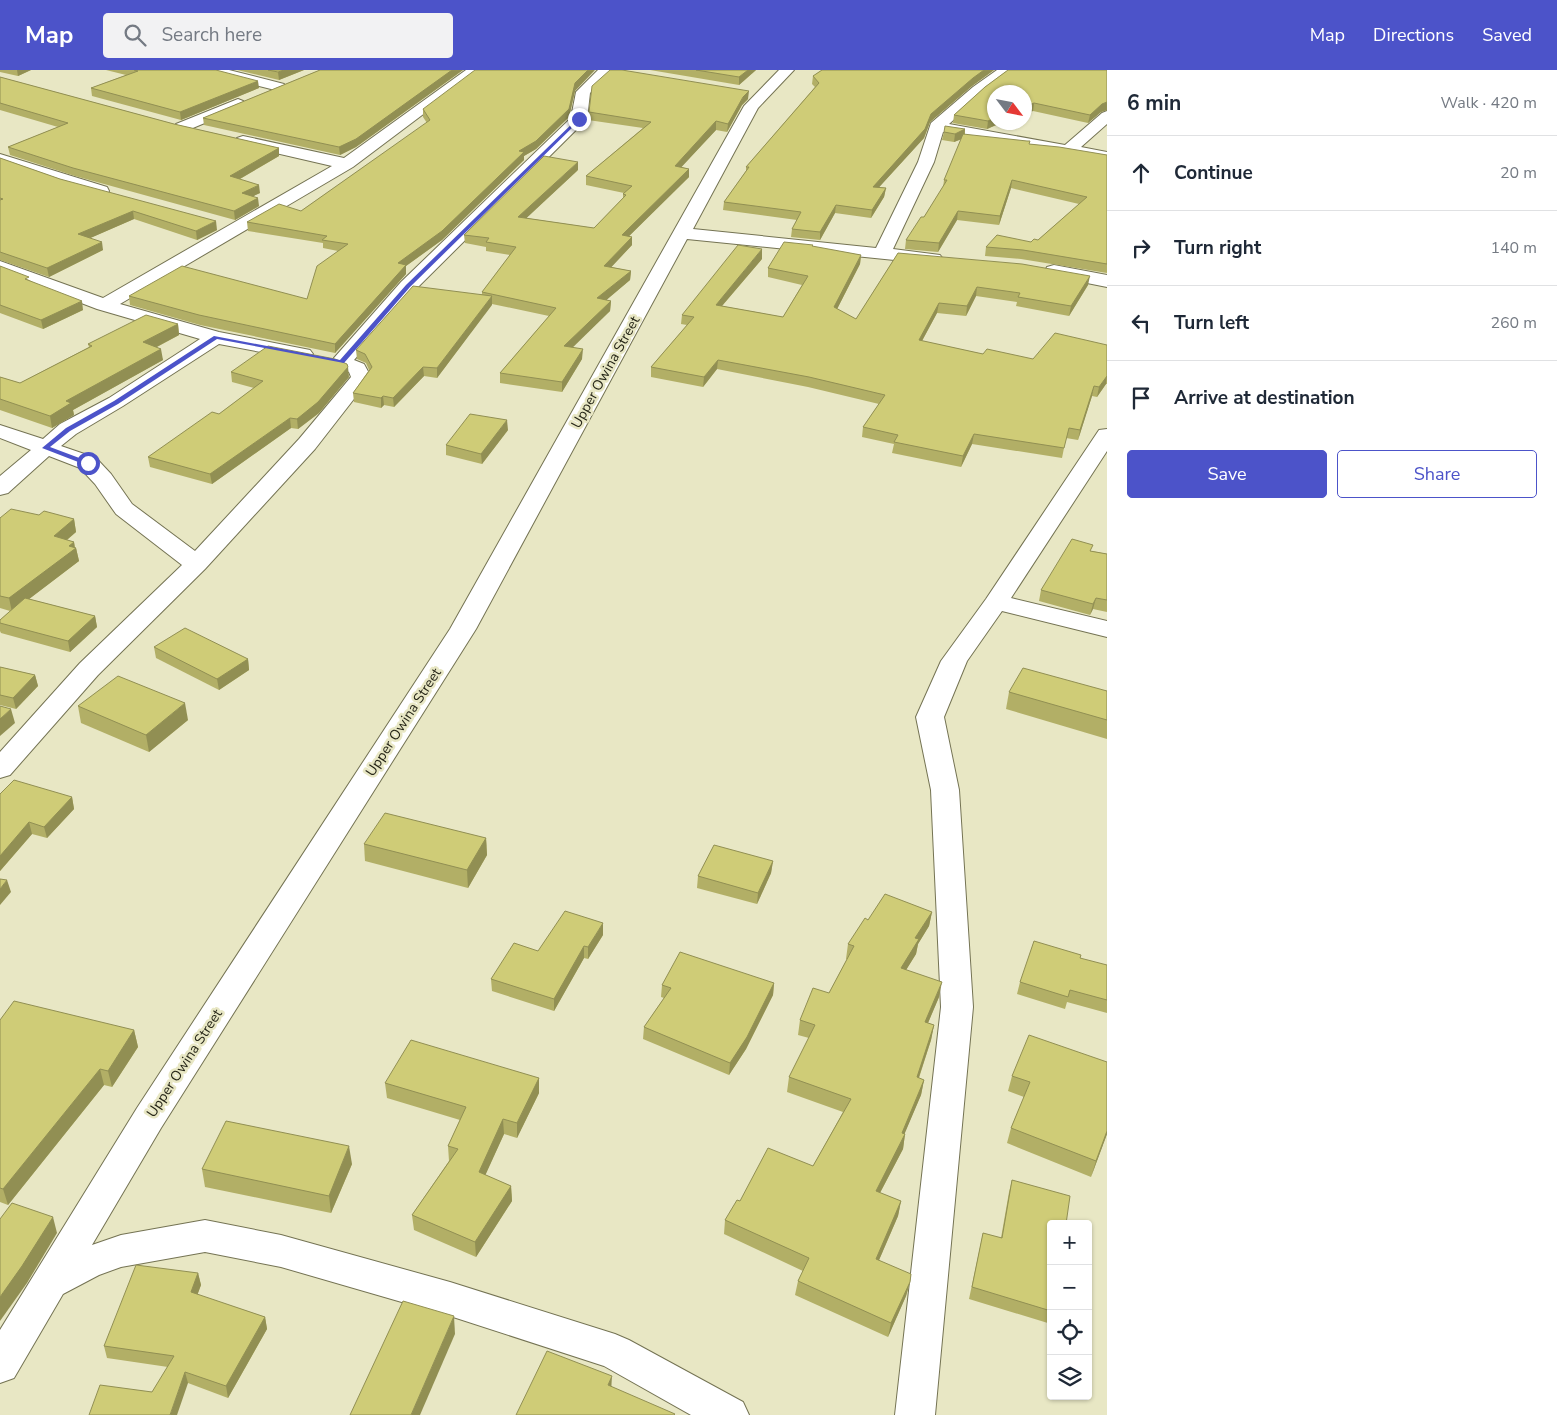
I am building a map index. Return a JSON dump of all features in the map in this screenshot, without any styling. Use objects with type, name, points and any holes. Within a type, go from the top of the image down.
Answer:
[{"type":"street","points":[[212,70],[280,87]]},
{"type":"street","points":[[104,305],[347,164],[475,70]]},
{"type":"street","points":[[342,362],[408,286],[579,119],[583,92],[614,70]]},
{"type":"street","name":"Upper Owina Street","points":[[0,1365],[149,1118],[463,628],[752,106],[753,93],[787,70]]},
{"type":"street","points":[[881,254],[926,162],[938,126],[978,90],[1007,70]]},
{"type":"street","points":[[182,127],[296,80]]},
{"type":"street","points":[[1070,149],[1107,116]]},
{"type":"street","points":[[162,122],[211,134]]},
{"type":"street","points":[[938,126],[1107,157]]},
{"type":"street","points":[[230,138],[347,164]]},
{"type":"street","points":[[0,159],[115,195]]},
{"type":"street","points":[[219,223],[238,228]]},
{"type":"street","points":[[682,233],[954,260]]},
{"type":"street","points":[[0,266],[104,305],[216,338],[342,362],[357,368],[361,377],[307,444],[196,564],[89,669],[0,769]]},
{"type":"street","points":[[1040,269],[1107,281]]},
{"type":"street","points":[[0,488],[68,429],[116,402],[216,338]]},
{"type":"street","points":[[0,431],[88,463],[103,479],[124,509],[196,564]]},
{"type":"street","points":[[915,1415],[957,1007],[945,790],[930,717],[954,661],[996,602],[1107,435]]},
{"type":"street","points":[[996,602],[1107,629]]},
{"type":"street","points":[[50,1283],[86,1263],[121,1251],[205,1236],[291,1253],[450,1299],[615,1352],[729,1415]]},
{"type":"building","points":[[134,70],[216,70],[258,81],[180,112],[91,88],[138,71]]},
{"type":"building","points":[[268,70],[284,70],[278,72]]},
{"type":"building","points":[[320,70],[452,70],[356,139],[339,147],[203,118]]},
{"type":"building","points":[[475,70],[588,70],[575,83],[569,109],[536,141],[519,151],[524,152],[442,231],[398,263],[406,265],[335,344],[199,315],[129,296],[182,266],[307,299],[317,266],[348,244],[322,240],[327,236],[247,222],[279,204],[301,211],[430,120],[423,109]]},
{"type":"building","points":[[610,70],[622,70],[749,91],[743,97],[728,124],[716,121],[675,166],[689,169],[622,235],[632,237],[604,266],[631,271],[597,298],[611,301],[564,346],[583,349],[562,382],[500,373],[556,308],[482,292],[516,247],[486,242],[489,238],[464,235],[544,156],[578,162],[518,217],[594,228],[626,195],[623,194],[632,186],[586,176],[651,122],[589,112],[592,86]]},
{"type":"building","points":[[696,70],[748,70],[739,77]]},
{"type":"building","points":[[822,70],[984,70],[931,114],[925,129],[873,187],[886,188],[872,210],[836,205],[820,232],[792,229],[801,212],[724,202],[749,167],[746,167],[819,83],[813,76]]},
{"type":"building","points":[[1008,70],[1107,70],[1107,102],[1090,115],[1032,104],[1032,85],[988,85]]},
{"type":"building","points":[[0,77],[174,124],[279,148],[230,176],[259,185],[242,193],[258,198],[234,211],[73,168],[8,147],[68,123],[0,103]]},
{"type":"building","points":[[987,86],[987,121],[954,115]]},
{"type":"building","points":[[945,126],[965,129],[955,134],[944,132]]},
{"type":"building","points":[[963,134],[1030,141],[1029,144],[1107,155],[1107,264],[1023,250],[986,247],[997,235],[1031,242],[1034,239],[1038,240],[1087,197],[1012,180],[1000,216],[958,211],[939,243],[906,240],[921,217],[924,217],[947,180],[944,180]]},
{"type":"building","points":[[0,158],[60,179],[216,221],[196,231],[133,211],[78,234],[102,242],[47,268],[0,252],[0,200],[3,199],[0,198]]},
{"type":"building","points":[[784,242],[813,245],[861,255],[834,307],[856,319],[898,253],[1022,264],[1090,276],[1071,306],[1018,297],[1020,293],[977,287],[967,306],[939,303],[919,340],[983,354],[987,349],[1033,359],[1055,333],[1107,345],[1107,376],[1099,387],[1094,386],[1080,430],[1069,428],[1064,448],[974,434],[963,456],[894,442],[898,435],[863,427],[885,395],[809,377],[718,360],[704,377],[651,367],[694,317],[682,315],[738,245],[762,249],[716,305],[783,317],[808,276],[768,268]]},
{"type":"building","points":[[0,266],[29,277],[25,279],[82,301],[41,320],[0,305]]},
{"type":"building","points":[[413,286],[492,296],[437,368],[423,367],[393,398],[353,393],[372,367],[365,354],[356,350]]},
{"type":"building","points":[[146,315],[178,324],[143,342],[161,349],[66,401],[71,403],[50,416],[0,399],[0,377],[20,383],[92,346],[88,344]]},
{"type":"building","points":[[268,346],[335,359],[347,364],[348,367],[318,402],[297,419],[290,418],[210,474],[148,457],[212,412],[219,414],[263,381],[231,372]]},
{"type":"building","points":[[470,414],[507,420],[481,454],[446,445]]},
{"type":"building","points":[[11,509],[39,515],[44,511],[74,519],[54,536],[74,542],[69,546],[76,548],[9,598],[0,596],[0,518]]},
{"type":"building","points":[[1072,539],[1093,545],[1090,551],[1107,554],[1107,600],[1096,598],[1093,604],[1041,590]]},
{"type":"building","points":[[25,598],[95,616],[68,641],[0,623],[0,620]]},
{"type":"building","points":[[185,628],[248,659],[217,679],[154,647]]},
{"type":"building","points":[[0,667],[35,675],[13,698],[0,695]]},
{"type":"building","points":[[1023,668],[1107,691],[1107,720],[1009,692]]},
{"type":"building","points":[[118,676],[185,703],[146,735],[78,706]]},
{"type":"building","points":[[0,706],[11,709],[0,719]]},
{"type":"building","points":[[14,780],[72,797],[44,827],[29,822],[0,856],[0,794]]},
{"type":"building","points":[[385,813],[486,838],[467,870],[364,844]]},
{"type":"building","points":[[714,845],[773,861],[758,893],[698,876]]},
{"type":"building","points":[[0,879],[7,880],[0,889]]},
{"type":"building","points":[[885,894],[932,912],[915,938],[919,939],[901,968],[942,982],[925,1022],[934,1025],[917,1077],[924,1080],[902,1133],[905,1134],[876,1191],[901,1201],[876,1259],[911,1274],[910,1282],[891,1323],[798,1281],[809,1258],[725,1220],[737,1200],[740,1201],[768,1148],[813,1166],[851,1099],[789,1077],[815,1025],[800,1020],[813,988],[829,993],[854,946],[848,944],[865,918],[868,920]]},
{"type":"building","points":[[565,911],[603,923],[588,947],[584,946],[554,999],[491,979],[514,943],[538,951]]},
{"type":"building","points":[[1034,941],[1081,955],[1080,958],[1107,965],[1107,1000],[1070,990],[1068,997],[1020,982]]},
{"type":"building","points":[[680,952],[774,983],[747,1037],[730,1063],[644,1027],[671,988],[662,985]]},
{"type":"building","points":[[14,1001],[134,1030],[108,1071],[100,1069],[3,1189],[0,1188],[0,1020]]},
{"type":"building","points":[[1029,1035],[1107,1062],[1107,1131],[1096,1161],[1011,1128],[1030,1082],[1012,1076]]},
{"type":"building","points":[[411,1040],[539,1078],[517,1123],[503,1119],[479,1172],[511,1186],[475,1242],[412,1215],[458,1149],[448,1146],[466,1107],[385,1083]]},
{"type":"building","points":[[226,1121],[349,1146],[329,1196],[202,1169]]},
{"type":"building","points":[[1012,1180],[1070,1196],[1067,1220],[1047,1220],[1047,1310],[972,1287],[983,1233],[1002,1238]]},
{"type":"building","points":[[12,1203],[53,1217],[0,1297],[0,1219]]},
{"type":"building","points":[[136,1265],[198,1273],[191,1292],[265,1317],[226,1386],[185,1372],[170,1415],[89,1415],[100,1385],[152,1392],[174,1356],[104,1346]]},
{"type":"building","points":[[403,1301],[454,1316],[411,1415],[350,1415]]},
{"type":"building","points":[[547,1351],[612,1376],[608,1385],[675,1414],[516,1415]]},
{"type":"route","points":[[88,463],[45,448],[68,429],[116,402],[216,338],[342,362],[408,286],[579,119]]}]
